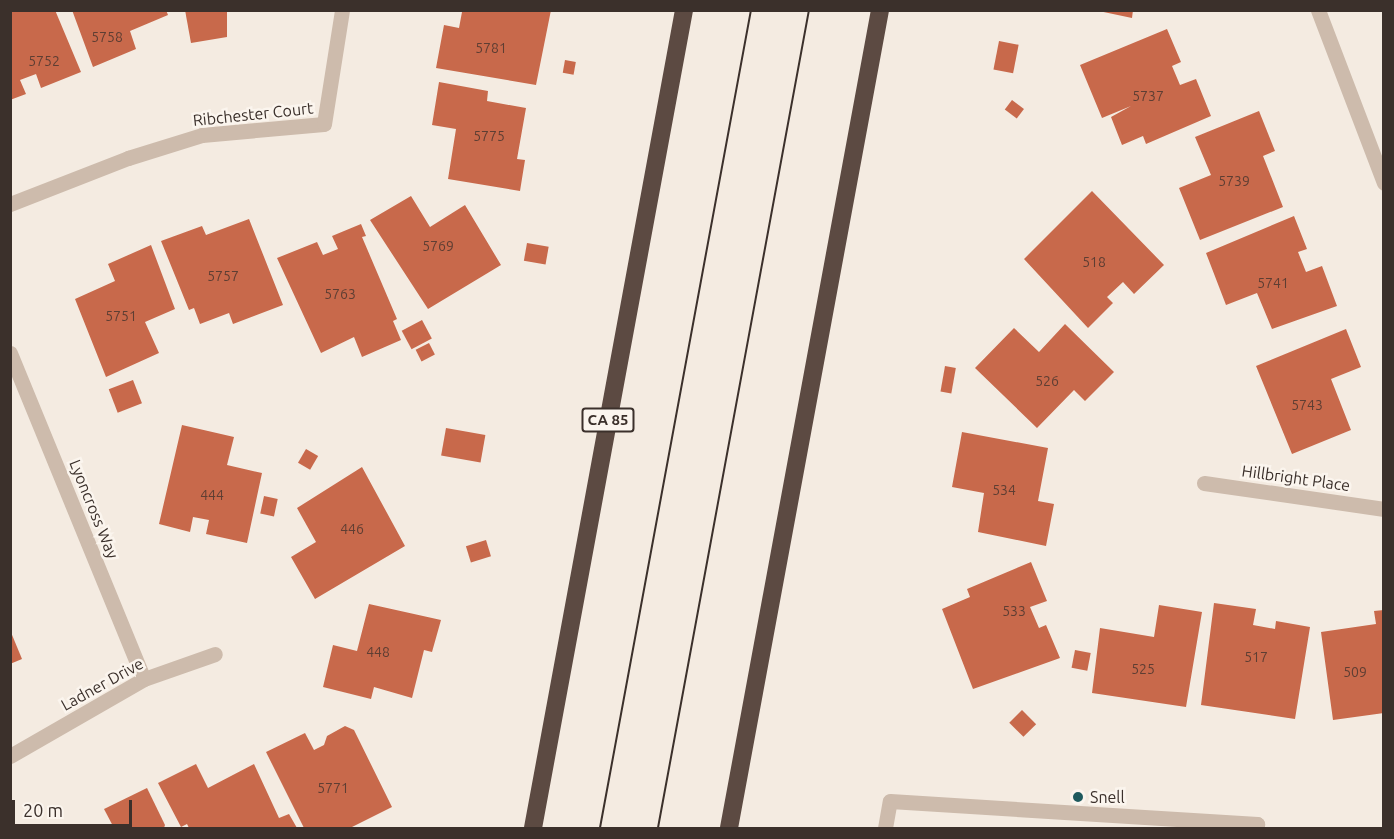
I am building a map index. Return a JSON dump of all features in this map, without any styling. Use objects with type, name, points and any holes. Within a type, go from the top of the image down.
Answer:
[{"type":"highway","name":"CA 85","points":[[533,828],[684,10]]},
{"type":"highway","points":[[729,828],[880,10]]},
{"type":"street","name":"Ribchester Court","points":[[10,204],[128,158],[202,135],[324,124],[342,10]]},
{"type":"street","points":[[1318,10],[1383,183]]},
{"type":"street","name":"Lyoncross Way","points":[[10,353],[144,679]]},
{"type":"street","name":"Hillbright Place","points":[[1204,483],[1383,509]]},
{"type":"street","name":"Ladner Drive","points":[[10,756],[144,679],[215,654]]},
{"type":"street","points":[[885,828],[890,801],[1257,824],[1257,828]]},
{"type":"building","points":[[10,10],[55,10],[81,72],[41,88],[36,74],[20,80],[26,94],[10,100]]},
{"type":"building","points":[[72,10],[166,10],[168,15],[130,31],[136,49],[93,67]]},
{"type":"building","points":[[185,10],[227,10],[227,37],[191,43]]},
{"type":"building","points":[[457,10],[551,10],[536,85],[436,68],[444,25],[459,28],[462,12]]},
{"type":"building","points":[[1094,10],[1133,10],[1132,18]]},
{"type":"building","points":[[1167,29],[1181,62],[1172,66],[1180,85],[1196,79],[1211,116],[1146,144],[1143,136],[1122,145],[1111,117],[1131,106],[1102,118],[1080,65]]},
{"type":"building","points":[[999,41],[1019,45],[1013,73],[993,69]]},
{"type":"building","points":[[565,60],[576,62],[574,75],[563,73]]},
{"type":"building","points":[[439,82],[488,91],[487,101],[526,108],[517,159],[525,160],[520,191],[448,179],[456,129],[432,125]]},
{"type":"building","points":[[1012,100],[1024,109],[1017,119],[1005,110]]},
{"type":"building","points":[[1259,111],[1275,151],[1263,156],[1283,207],[1200,240],[1179,188],[1211,175],[1195,137]]},
{"type":"building","points":[[1092,191],[1164,265],[1134,294],[1123,282],[1107,297],[1113,303],[1088,328],[1024,259]]},
{"type":"building","points":[[411,196],[430,227],[465,205],[501,265],[428,309],[370,220]]},
{"type":"building","points":[[1294,216],[1307,249],[1298,252],[1306,272],[1322,266],[1337,306],[1272,329],[1257,293],[1226,305],[1206,253]]},
{"type":"building","points":[[249,219],[283,305],[233,324],[229,313],[200,324],[194,308],[189,310],[161,241],[202,226],[206,235]]},
{"type":"building","points":[[361,224],[366,236],[362,237],[397,319],[393,321],[401,340],[362,357],[354,337],[321,353],[277,258],[317,242],[323,255],[338,249],[332,236]]},
{"type":"building","points":[[527,243],[549,247],[546,265],[524,261]]},
{"type":"building","points":[[151,245],[175,309],[145,322],[159,353],[106,377],[75,299],[115,281],[108,264]]},
{"type":"building","points":[[422,320],[432,339],[412,349],[402,331]]},
{"type":"building","points":[[1065,324],[1114,372],[1085,401],[1074,390],[1037,428],[975,368],[1014,328],[1039,352]]},
{"type":"building","points":[[1346,329],[1361,367],[1331,379],[1351,430],[1292,454],[1256,366]]},
{"type":"building","points":[[429,343],[435,355],[422,361],[416,350]]},
{"type":"building","points":[[945,366],[956,368],[951,394],[940,392]]},
{"type":"building","points":[[133,380],[142,403],[118,413],[109,389]]},
{"type":"building","points":[[182,425],[234,437],[227,465],[262,473],[247,543],[206,534],[209,520],[193,517],[190,532],[159,524]]},
{"type":"building","points":[[446,428],[485,435],[481,463],[441,456]]},
{"type":"building","points":[[962,432],[1048,448],[1038,501],[1054,504],[1046,546],[978,532],[984,493],[952,487]]},
{"type":"building","points":[[306,449],[318,456],[310,470],[298,463]]},
{"type":"building","points":[[362,467],[405,546],[315,599],[291,557],[316,542],[297,508]]},
{"type":"building","points":[[264,496],[278,499],[274,517],[260,514]]},
{"type":"building","points":[[486,540],[491,556],[471,562],[466,546]]},
{"type":"building","points":[[1031,562],[1047,601],[1030,607],[1039,628],[1046,625],[1060,658],[973,689],[942,609],[970,597],[967,589]]},
{"type":"building","points":[[1214,603],[1256,609],[1253,625],[1275,629],[1276,621],[1310,627],[1295,719],[1201,705]]},
{"type":"building","points":[[369,604],[441,620],[432,652],[424,650],[412,698],[374,687],[371,699],[323,687],[333,645],[357,651]]},
{"type":"building","points":[[1159,605],[1202,612],[1186,707],[1092,693],[1100,628],[1154,637]]},
{"type":"building","points":[[1384,610],[1384,713],[1333,720],[1321,632],[1376,624],[1374,611]]},
{"type":"building","points":[[10,630],[22,659],[10,664]]},
{"type":"building","points":[[1075,650],[1091,653],[1087,671],[1072,668]]},
{"type":"building","points":[[1022,710],[1036,724],[1023,737],[1009,723]]},
{"type":"building","points":[[345,726],[354,730],[392,807],[350,828],[304,828],[266,752],[305,733],[314,750],[324,745],[327,736]]},
{"type":"building","points":[[196,764],[208,788],[254,764],[279,818],[289,814],[297,828],[189,828],[187,824],[181,827],[158,783]]},
{"type":"building","points":[[147,788],[165,825],[164,828],[114,828],[104,809]]},
{"type":"tram line","points":[[600,828],[751,10]]},
{"type":"tram line","points":[[658,828],[809,10]]},
{"type":"place","name":"Snell","points":[[1078,797]]}]
